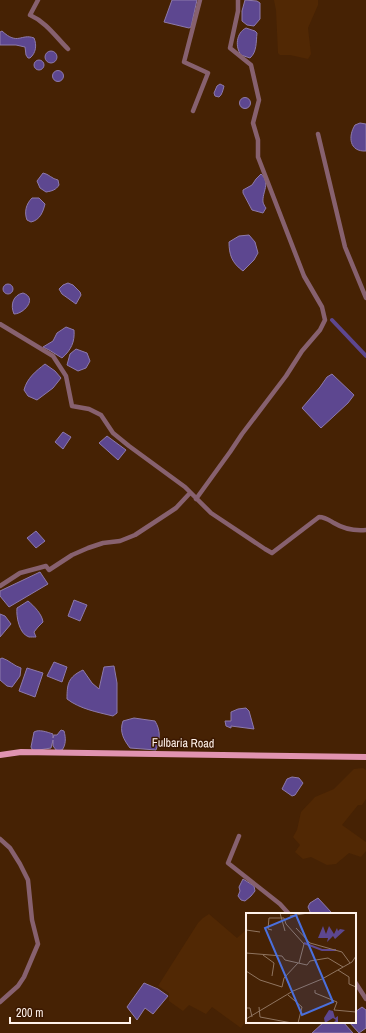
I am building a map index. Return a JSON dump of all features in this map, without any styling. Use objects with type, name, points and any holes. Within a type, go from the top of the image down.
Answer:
[{"type":"main road","name":"Fulbaria Road","points":[[0,755],[21,752],[60,752],[366,757]]},
{"type":"street","points":[[38,0],[30,15],[36,17],[48,26],[68,49]]},
{"type":"street","points":[[193,111],[208,73],[184,62],[200,0]]},
{"type":"street","points":[[196,499],[242,434],[286,376],[302,351],[320,330],[325,320],[322,307],[304,276],[258,156],[258,140],[253,123],[259,100],[251,65],[230,48],[238,11],[238,0]]},
{"type":"street","points":[[318,134],[345,247],[366,298]]},
{"type":"street","points":[[0,324],[53,356],[66,376],[72,406],[89,410],[101,415],[113,433],[128,446],[168,474],[217,517],[272,553],[319,517],[324,517],[344,528],[357,531],[366,530]]},
{"type":"street","points":[[0,586],[20,573],[46,566],[49,570],[72,555],[88,548],[103,543],[120,541],[135,535],[176,508],[190,493]]},
{"type":"street","points":[[239,836],[228,863],[280,904],[288,913]]},
{"type":"street","points":[[0,839],[10,848],[28,880],[32,920],[38,944],[24,978],[18,986],[0,1002]]},
{"type":"street","points":[[356,984],[366,999]]},
{"type":"shaded area","points":[[172,0],[197,0],[191,27],[189,28],[164,22]]},
{"type":"shaded area","points":[[245,0],[257,1],[260,3],[260,19],[254,26],[247,25],[242,21],[242,11]]},
{"type":"shaded area","points":[[274,0],[318,0],[318,5],[308,28],[311,54],[308,59],[290,55],[280,55],[278,53],[276,10]]},
{"type":"shaded area","points":[[246,28],[257,33],[255,50],[250,58],[241,55],[237,44],[240,33]]},
{"type":"shaded area","points":[[2,31],[12,38],[34,38],[34,54],[28,58],[25,47],[16,45],[0,45],[0,32]]},
{"type":"shaded area","points":[[49,51],[53,51],[57,57],[53,63],[49,63],[45,59],[45,55]]},
{"type":"shaded area","points":[[37,60],[41,60],[43,61],[43,69],[37,70],[34,67],[34,63]]},
{"type":"shaded area","points":[[58,70],[62,72],[64,76],[62,80],[58,82],[54,80],[52,76],[54,72]]},
{"type":"shaded area","points":[[220,84],[224,86],[222,94],[219,97],[215,96],[214,93],[217,86]]},
{"type":"shaded area","points":[[243,98],[247,98],[249,99],[249,107],[243,108],[240,105],[240,101]]},
{"type":"shaded area","points":[[360,123],[366,124],[366,151],[356,149],[353,146],[351,138],[355,125]]},
{"type":"shaded area","points":[[43,173],[58,180],[59,185],[57,188],[46,192],[40,188],[37,181]]},
{"type":"shaded area","points":[[261,174],[264,177],[266,184],[263,202],[266,208],[263,213],[252,210],[243,193],[243,190],[252,185]]},
{"type":"shaded area","points":[[32,198],[39,198],[45,204],[39,218],[31,222],[27,220],[26,211],[27,205]]},
{"type":"shaded area","points":[[249,235],[255,242],[258,253],[254,260],[243,271],[236,265],[232,258],[229,242],[239,236]]},
{"type":"shaded area","points":[[68,283],[73,285],[80,292],[81,295],[76,304],[62,294],[59,289]]},
{"type":"shaded area","points":[[6,284],[10,284],[12,285],[12,293],[6,294],[3,291],[3,287]]},
{"type":"shaded area","points":[[23,293],[29,298],[28,305],[22,311],[14,314],[12,307],[13,301],[17,296]]},
{"type":"shaded area","points":[[66,327],[74,330],[74,338],[70,349],[62,358],[43,347],[53,341],[57,333]]},
{"type":"shaded area","points":[[76,349],[87,353],[90,361],[86,368],[78,371],[67,365],[70,354]]},
{"type":"shaded area","points":[[45,364],[55,371],[61,378],[53,388],[37,400],[28,396],[24,390],[30,378]]},
{"type":"shaded area","points":[[332,374],[354,395],[348,403],[321,428],[302,408],[327,377]]},
{"type":"shaded area","points":[[63,432],[71,437],[63,449],[55,442]]},
{"type":"shaded area","points":[[107,436],[126,450],[118,460],[99,443]]},
{"type":"shaded area","points":[[36,531],[45,541],[36,548],[27,538]]},
{"type":"shaded area","points":[[40,572],[48,584],[9,607],[0,596],[0,591]]},
{"type":"shaded area","points":[[74,600],[87,605],[80,621],[68,616]]},
{"type":"shaded area","points":[[28,601],[39,613],[43,622],[34,632],[36,637],[29,637],[26,635],[21,629],[18,620],[17,608]]},
{"type":"shaded area","points":[[0,614],[5,616],[11,624],[0,637]]},
{"type":"shaded area","points":[[2,658],[21,668],[20,676],[12,687],[7,686],[0,680],[0,659]]},
{"type":"shaded area","points":[[54,662],[67,667],[62,682],[47,676]]},
{"type":"shaded area","points":[[114,666],[117,683],[117,713],[113,716],[83,708],[67,699],[68,685],[74,675],[83,670],[92,683],[99,689],[104,667]]},
{"type":"shaded area","points":[[27,668],[43,673],[35,697],[19,691]]},
{"type":"shaded area","points":[[246,708],[249,711],[254,729],[231,726],[231,728],[226,726],[225,721],[231,721],[231,712]]},
{"type":"shaded area","points":[[134,718],[155,721],[159,735],[156,750],[130,748],[124,739],[122,725],[123,721]]},
{"type":"shaded area","points":[[61,730],[64,731],[65,739],[65,744],[62,750],[57,751],[53,746],[53,740],[51,748],[33,751],[31,747],[34,732],[48,732],[53,734],[53,738],[54,735],[57,735]]},
{"type":"shaded area","points":[[363,768],[366,770],[366,799],[362,805],[358,805],[342,825],[366,842],[366,851],[361,857],[349,853],[336,864],[327,865],[311,857],[303,859],[295,852],[300,845],[293,837],[297,830],[301,812],[315,797],[334,789],[354,769]]},
{"type":"shaded area","points":[[292,777],[299,778],[303,783],[295,795],[292,796],[282,789],[287,779]]},
{"type":"shaded area","points":[[243,879],[254,886],[255,891],[245,901],[241,900],[238,896],[240,891],[239,887]]},
{"type":"shaded area","points":[[318,898],[331,912],[311,913],[308,907],[310,903]]},
{"type":"shaded area","points":[[209,914],[237,938],[246,930],[246,1021],[241,1028],[212,1007],[206,1014],[189,1005],[183,1011],[169,1001],[169,993],[158,986],[198,923]]},
{"type":"shaded area","points":[[144,983],[158,989],[168,996],[153,1014],[145,1008],[137,1020],[127,1007]]},
{"type":"shaded area","points":[[362,1007],[366,1010],[366,1028],[359,1033],[350,1023],[356,1023],[356,1011]]},
{"type":"shaded area","points":[[323,1023],[344,1023],[353,1033],[312,1033]]},
{"type":"waterway","points":[[332,320],[366,356]]}]
